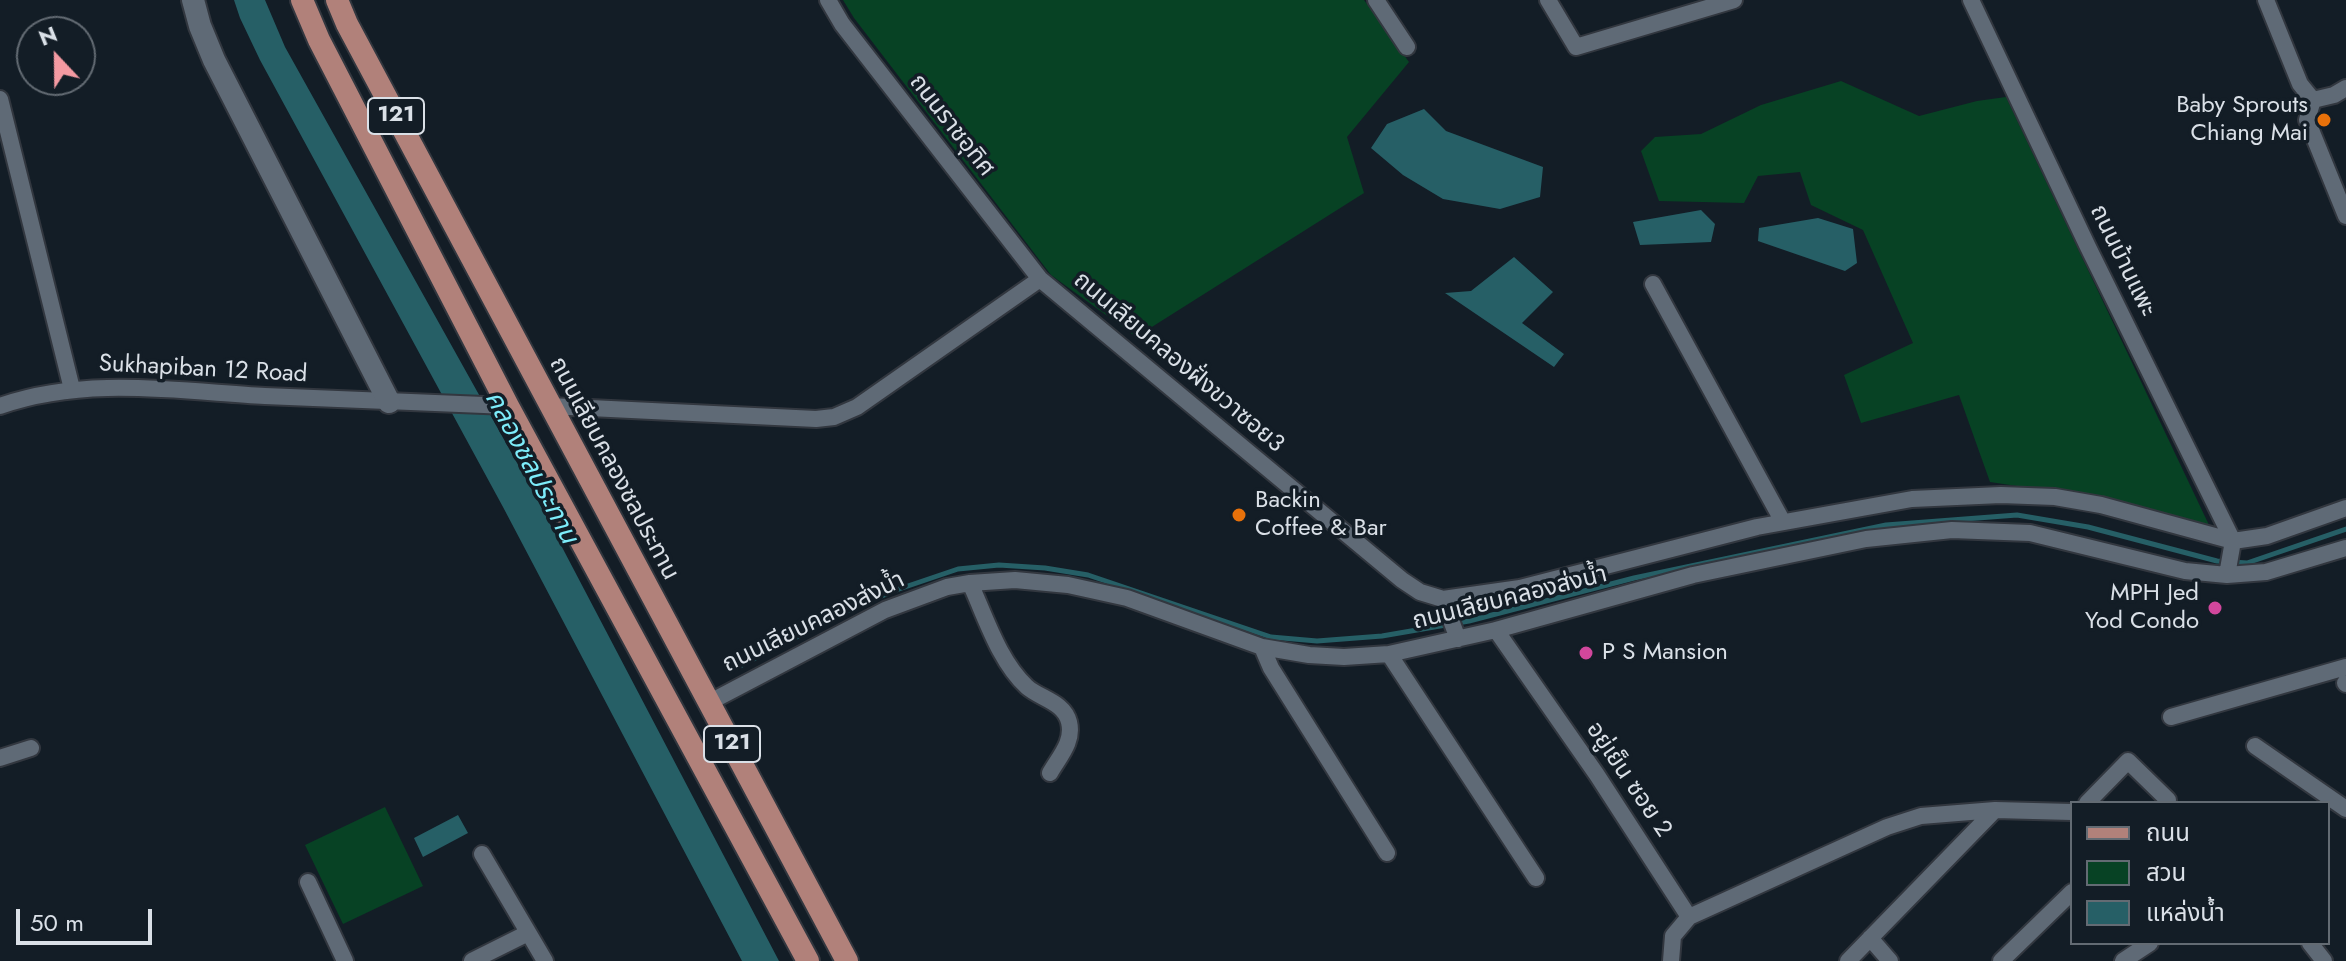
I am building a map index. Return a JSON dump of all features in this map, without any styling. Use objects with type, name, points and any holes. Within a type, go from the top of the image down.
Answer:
[{"type":"main road","points":[[193,0],[214,60],[397,402]]},
{"type":"main road","name":"121","points":[[302,0],[326,53],[508,406],[808,961]]},
{"type":"main road","name":"ถนนเลียบคลองชลประทาน","points":[[337,0],[515,342],[847,961]]},
{"type":"main road","points":[[483,355],[506,386],[523,391],[529,382],[515,342]]},
{"type":"main road","points":[[563,432],[553,425],[548,429],[579,491],[576,532]]},
{"type":"street","name":"ถนนราชอุทิศ","points":[[828,0],[842,24],[1040,279]]},
{"type":"street","points":[[1377,0],[1407,47]]},
{"type":"street","points":[[1548,0],[1576,47],[1734,0]]},
{"type":"street","name":"ถนนบ้านแพะ","points":[[1971,0],[2233,541]]},
{"type":"street","points":[[2266,0],[2300,84],[2313,100]]},
{"type":"street","points":[[2313,100],[2334,95],[2346,88]]},
{"type":"street","points":[[0,99],[72,389]]},
{"type":"street","points":[[2313,100],[2307,120],[2346,216]]},
{"type":"street","name":"ถนนเลียบคลองฝั่งขวาซอย3","points":[[549,406],[816,419],[834,417],[857,407],[1040,279],[1402,580],[1420,592],[1443,599]]},
{"type":"street","points":[[1653,284],[1783,522]]},
{"type":"street","name":"Sukhapiban 12 Road","points":[[0,406],[42,394],[103,387],[508,406]]},
{"type":"street","name":"ถนนเลียบคลองส่งน้ำ","points":[[1443,599],[1520,588],[1783,522],[1912,499],[2041,496],[2101,505],[2233,541],[2267,536],[2346,508]]},
{"type":"street","name":"ถนนเลียบคลองส่งน้ำ","points":[[710,702],[885,610],[947,587],[970,583],[1015,580],[1068,585],[1127,598],[1262,647],[1309,655],[1389,654],[1496,630],[1693,575],[1866,539],[1952,530],[2030,533],[2185,571],[2227,575],[2266,572],[2346,548]]},
{"type":"street","points":[[2227,575],[2233,541]]},
{"type":"street","points":[[970,583],[1004,657],[1028,687],[1059,706],[1068,717],[1068,746],[1050,773]]},
{"type":"street","points":[[1443,599],[1458,639]]},
{"type":"street","name":"อยู่เย็น ซอย 2","points":[[1496,630],[1597,775],[1689,917]]},
{"type":"street","points":[[1262,647],[1271,668],[1387,853]]},
{"type":"street","points":[[1389,654],[1536,878]]},
{"type":"street","points":[[2171,717],[2346,667]]},
{"type":"street","points":[[2255,746],[2346,809]]},
{"type":"street","points":[[0,758],[31,748]]},
{"type":"street","points":[[2089,801],[2128,761],[2167,801]]},
{"type":"street","points":[[1848,961],[1995,810]]},
{"type":"street","points":[[1671,961],[1673,936],[1689,917],[1887,827],[1921,816],[1995,810],[2070,812]]},
{"type":"street","points":[[482,854],[545,961]]},
{"type":"street","points":[[308,882],[345,961]]},
{"type":"street","points":[[2001,961],[2070,894]]},
{"type":"street","points":[[472,961],[528,933]]},
{"type":"street","points":[[1870,938],[1890,961]]},
{"type":"street","points":[[2123,961],[2147,945]]},
{"type":"street","points":[[2312,945],[2324,961]]},
{"type":"green space","points":[[843,0],[1364,0],[1409,62],[1347,137],[1364,193],[1136,337],[1051,275]]},
{"type":"green space","points":[[1841,81],[1919,116],[2006,97],[2209,525],[2097,498],[1990,482],[1959,395],[1861,423],[1844,375],[1913,343],[1863,230],[1811,205],[1800,172],[1758,176],[1744,203],[1659,201],[1641,151],[1655,137],[1701,134],[1761,105]]},
{"type":"green space","points":[[385,807],[423,886],[343,924],[305,845]]},
{"type":"water","points":[[234,0],[265,0],[285,47],[531,488],[779,961],[742,961],[503,507],[260,60]]},
{"type":"water","points":[[1424,109],[1446,131],[1543,167],[1540,197],[1500,209],[1443,199],[1403,175],[1371,148],[1387,124]]},
{"type":"water","points":[[1701,210],[1715,224],[1711,242],[1640,245],[1633,222]]},
{"type":"water","points":[[1818,218],[1853,229],[1857,263],[1845,271],[1758,241],[1759,228]]},
{"type":"water","points":[[1514,257],[1553,292],[1522,323],[1564,354],[1554,367],[1445,293],[1471,291]]},
{"type":"water","points":[[458,815],[468,833],[423,857],[414,838]]},
{"type":"waterway","points":[[736,668],[857,606],[899,589],[958,569],[999,565],[1088,575],[1271,637],[1317,641],[1382,636],[1469,621],[1634,578],[1886,525],[2017,515],[2088,527],[2217,561],[2247,563],[2346,529]]},
{"type":"place","name":"Baby Sprouts Chiang Mai","points":[[2324,120]]},
{"type":"place","name":"Backin Coffee & Bar","points":[[1239,515]]},
{"type":"place","name":"MPH Jed Yod Condo","points":[[2215,608]]},
{"type":"place","name":"P S Mansion","points":[[1586,653]]},
{"type":"water label","name":"คลองชลประทาน","points":[[530,468]]}]
